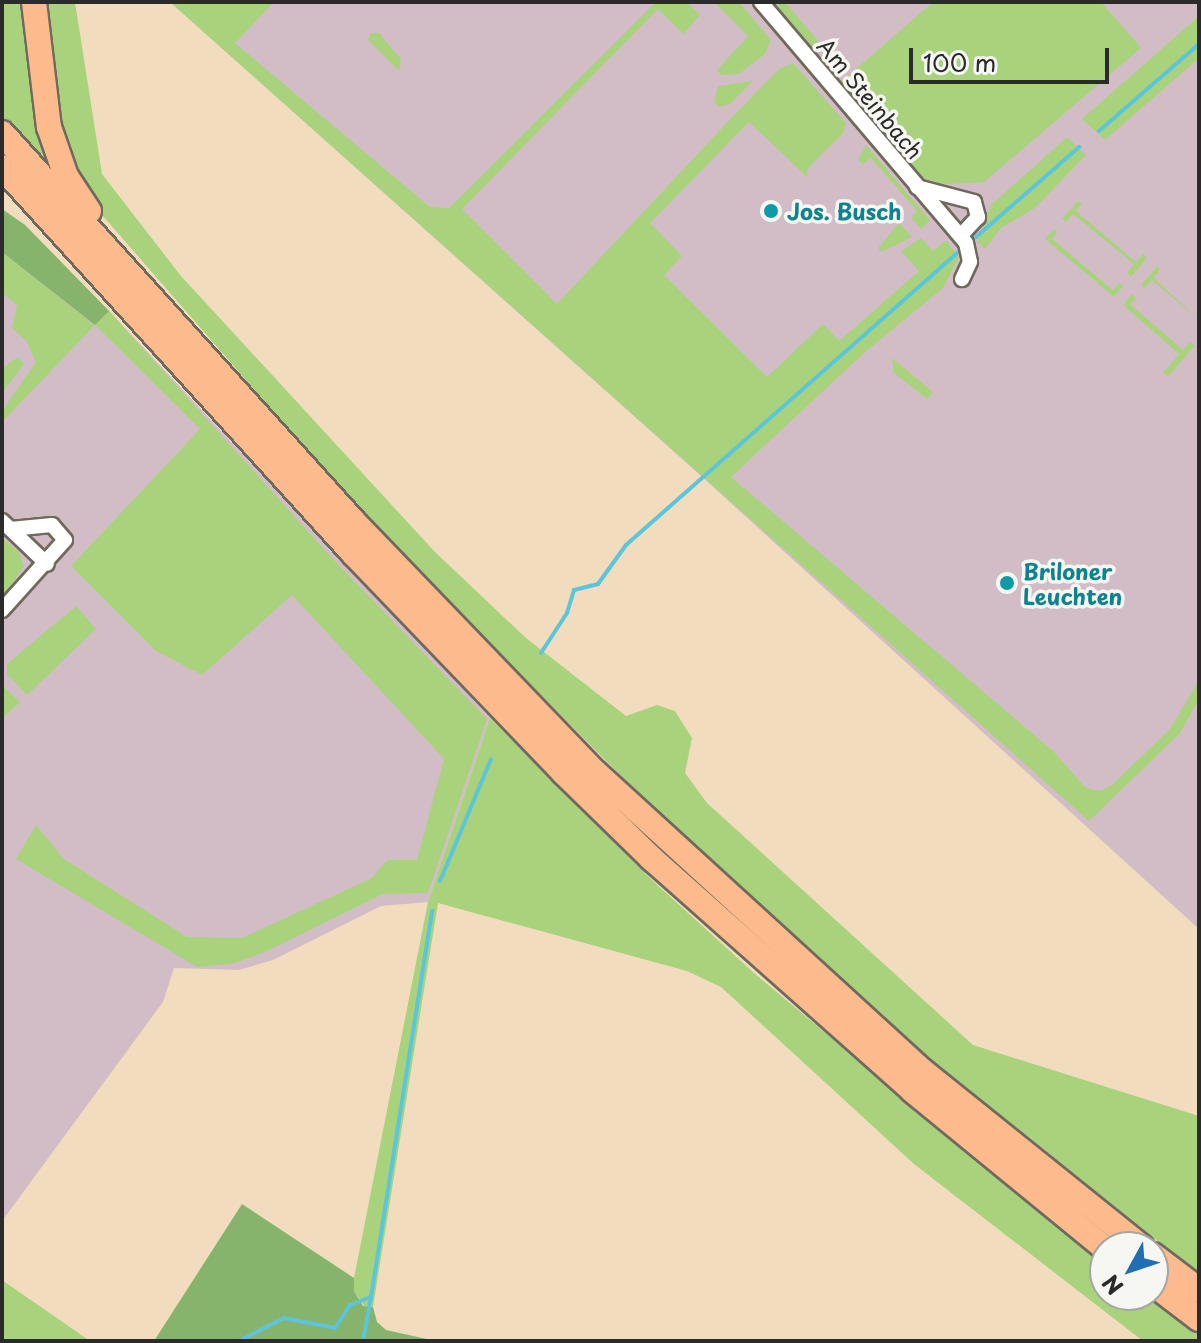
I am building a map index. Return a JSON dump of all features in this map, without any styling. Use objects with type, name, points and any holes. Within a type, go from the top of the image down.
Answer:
[{"type":"highway","points":[[34,2],[46,114],[61,165],[159,325]]},
{"type":"highway","points":[[2,133],[159,325]]},
{"type":"highway","points":[[2,167],[159,325],[580,773],[913,1091],[1089,1235]]},
{"type":"highway","points":[[2,193],[159,325]]},
{"type":"highway","points":[[580,773],[924,1072],[1122,1231]]},
{"type":"highway","points":[[1169,1267],[1199,1290]]},
{"type":"highway","points":[[1169,1296],[1199,1319]]},
{"type":"street","name":"Am Steinbach","points":[[761,2],[916,186],[960,236],[978,217],[974,202],[916,186]]},
{"type":"street","points":[[960,236],[970,252],[962,279]]},
{"type":"street","points":[[2,610],[64,546],[58,528],[6,525]]},
{"type":"street","points":[[6,525],[47,564]]},
{"type":"shaded area","points":[[170,2],[1199,2],[1199,929],[700,475]]},
{"type":"shaded area","points":[[2,209],[25,225],[109,311],[490,718],[428,902],[381,906],[273,960],[239,970],[174,968],[163,1002],[2,1221]]},
{"type":"green space","points":[[2,2],[20,2],[53,175],[2,115]]},
{"type":"green space","points":[[47,2],[75,2],[102,174],[181,276],[435,552],[526,638],[626,716],[657,705],[675,711],[692,738],[685,773],[707,803],[973,1045],[1199,1116],[1199,1274],[1169,1250],[1169,1231],[1145,1231],[882,1020],[691,847],[368,520],[89,200],[65,153]]},
{"type":"green space","points":[[170,2],[274,2],[235,43],[430,207],[449,208],[656,2],[687,2],[700,15],[683,34],[658,9],[462,209],[557,304],[779,69],[793,63],[846,123],[843,133],[808,168],[807,177],[749,122],[650,223],[682,256],[664,275],[767,377],[823,324],[839,341],[919,271],[901,251],[921,238],[933,251],[946,240],[959,258],[943,288],[865,352],[731,477],[1053,751],[1086,788],[1100,791],[1113,784],[1169,730],[1199,681],[1199,699],[1180,733],[1089,821]]},
{"type":"green space","points":[[714,2],[739,2],[771,40],[765,54],[739,74],[721,75],[717,70],[748,36]]},
{"type":"green space","points":[[770,2],[785,2],[818,41],[809,49]]},
{"type":"green space","points":[[933,2],[1101,2],[1141,48],[984,182],[945,184],[927,180],[914,168],[841,82]]},
{"type":"green space","points":[[1199,16],[1199,58],[1105,140],[1082,119]]},
{"type":"green space","points":[[371,33],[379,33],[401,59],[399,71],[368,40]]},
{"type":"green space","points":[[753,81],[730,104],[719,107],[714,102],[718,86]]},
{"type":"green space","points":[[1067,137],[1086,155],[1035,208],[1001,228],[985,249],[977,242],[991,205]]},
{"type":"green space","points":[[866,145],[930,220],[921,229],[911,218],[917,211],[871,158],[863,164],[858,160]]},
{"type":"green space","points":[[1078,201],[1082,204],[1076,211],[1136,262],[1143,254],[1147,258],[1131,277],[1127,273],[1134,264],[1073,214],[1066,222],[1062,219]]},
{"type":"green space","points":[[2,209],[25,225],[109,311],[95,325],[2,252]]},
{"type":"green space","points":[[899,223],[912,237],[881,252],[878,248]]},
{"type":"green space","points":[[1054,229],[1057,232],[1052,239],[1113,290],[1119,283],[1123,286],[1114,297],[1045,239]]},
{"type":"green space","points":[[2,252],[94,325],[109,311],[333,559],[487,719],[428,893],[383,894],[267,951],[236,963],[197,967],[16,859],[36,825],[64,859],[187,937],[242,938],[372,878],[387,860],[417,860],[444,759],[292,595],[202,675],[156,651],[71,566],[200,429],[95,325],[2,422],[2,411],[36,362],[27,342],[12,328],[17,305],[2,293]]},
{"type":"green space","points":[[1157,266],[1160,269],[1154,278],[1199,320],[1152,280],[1144,288],[1141,285]]},
{"type":"green space","points":[[1132,294],[1136,298],[1131,305],[1183,350],[1190,342],[1195,346],[1168,376],[1163,373],[1179,354],[1123,305]]},
{"type":"green space","points":[[18,357],[24,364],[2,393],[2,368]]},
{"type":"green space","points":[[892,358],[933,392],[927,399],[894,373]]},
{"type":"green space","points":[[2,538],[19,552],[24,566],[2,599]]},
{"type":"green space","points":[[76,606],[96,629],[27,695],[7,674],[7,664]]},
{"type":"green space","points":[[2,685],[20,702],[2,719]]},
{"type":"green space","points":[[490,718],[654,882],[754,973],[1089,1254],[1089,1299],[914,1164],[721,987],[687,971],[438,903],[373,1307],[364,1306],[354,1291],[354,1278],[428,902]]},
{"type":"green space","points":[[242,1204],[354,1278],[354,1291],[363,1306],[373,1307],[377,1322],[386,1330],[436,1341],[154,1341]]},
{"type":"green space","points":[[2,1280],[90,1341],[2,1341]]},
{"type":"green space","points":[[1104,1311],[1166,1311],[1199,1335],[1199,1341],[1143,1341]]},
{"type":"waterway","points":[[1099,131],[1199,44]]},
{"type":"waterway","points":[[976,237],[1079,147]]},
{"type":"waterway","points":[[541,653],[567,613],[574,590],[598,584],[626,545],[963,248]]},
{"type":"waterway","points":[[440,881],[491,759]]},
{"type":"waterway","points":[[239,1341],[284,1318],[335,1328],[350,1305],[371,1297],[432,911]]},
{"type":"waterway","points":[[363,1341],[371,1297]]},
{"type":"place","name":"Jos. Busch","points":[[771,211]]},
{"type":"place","name":"Briloner Leuchten","points":[[1007,583]]}]
